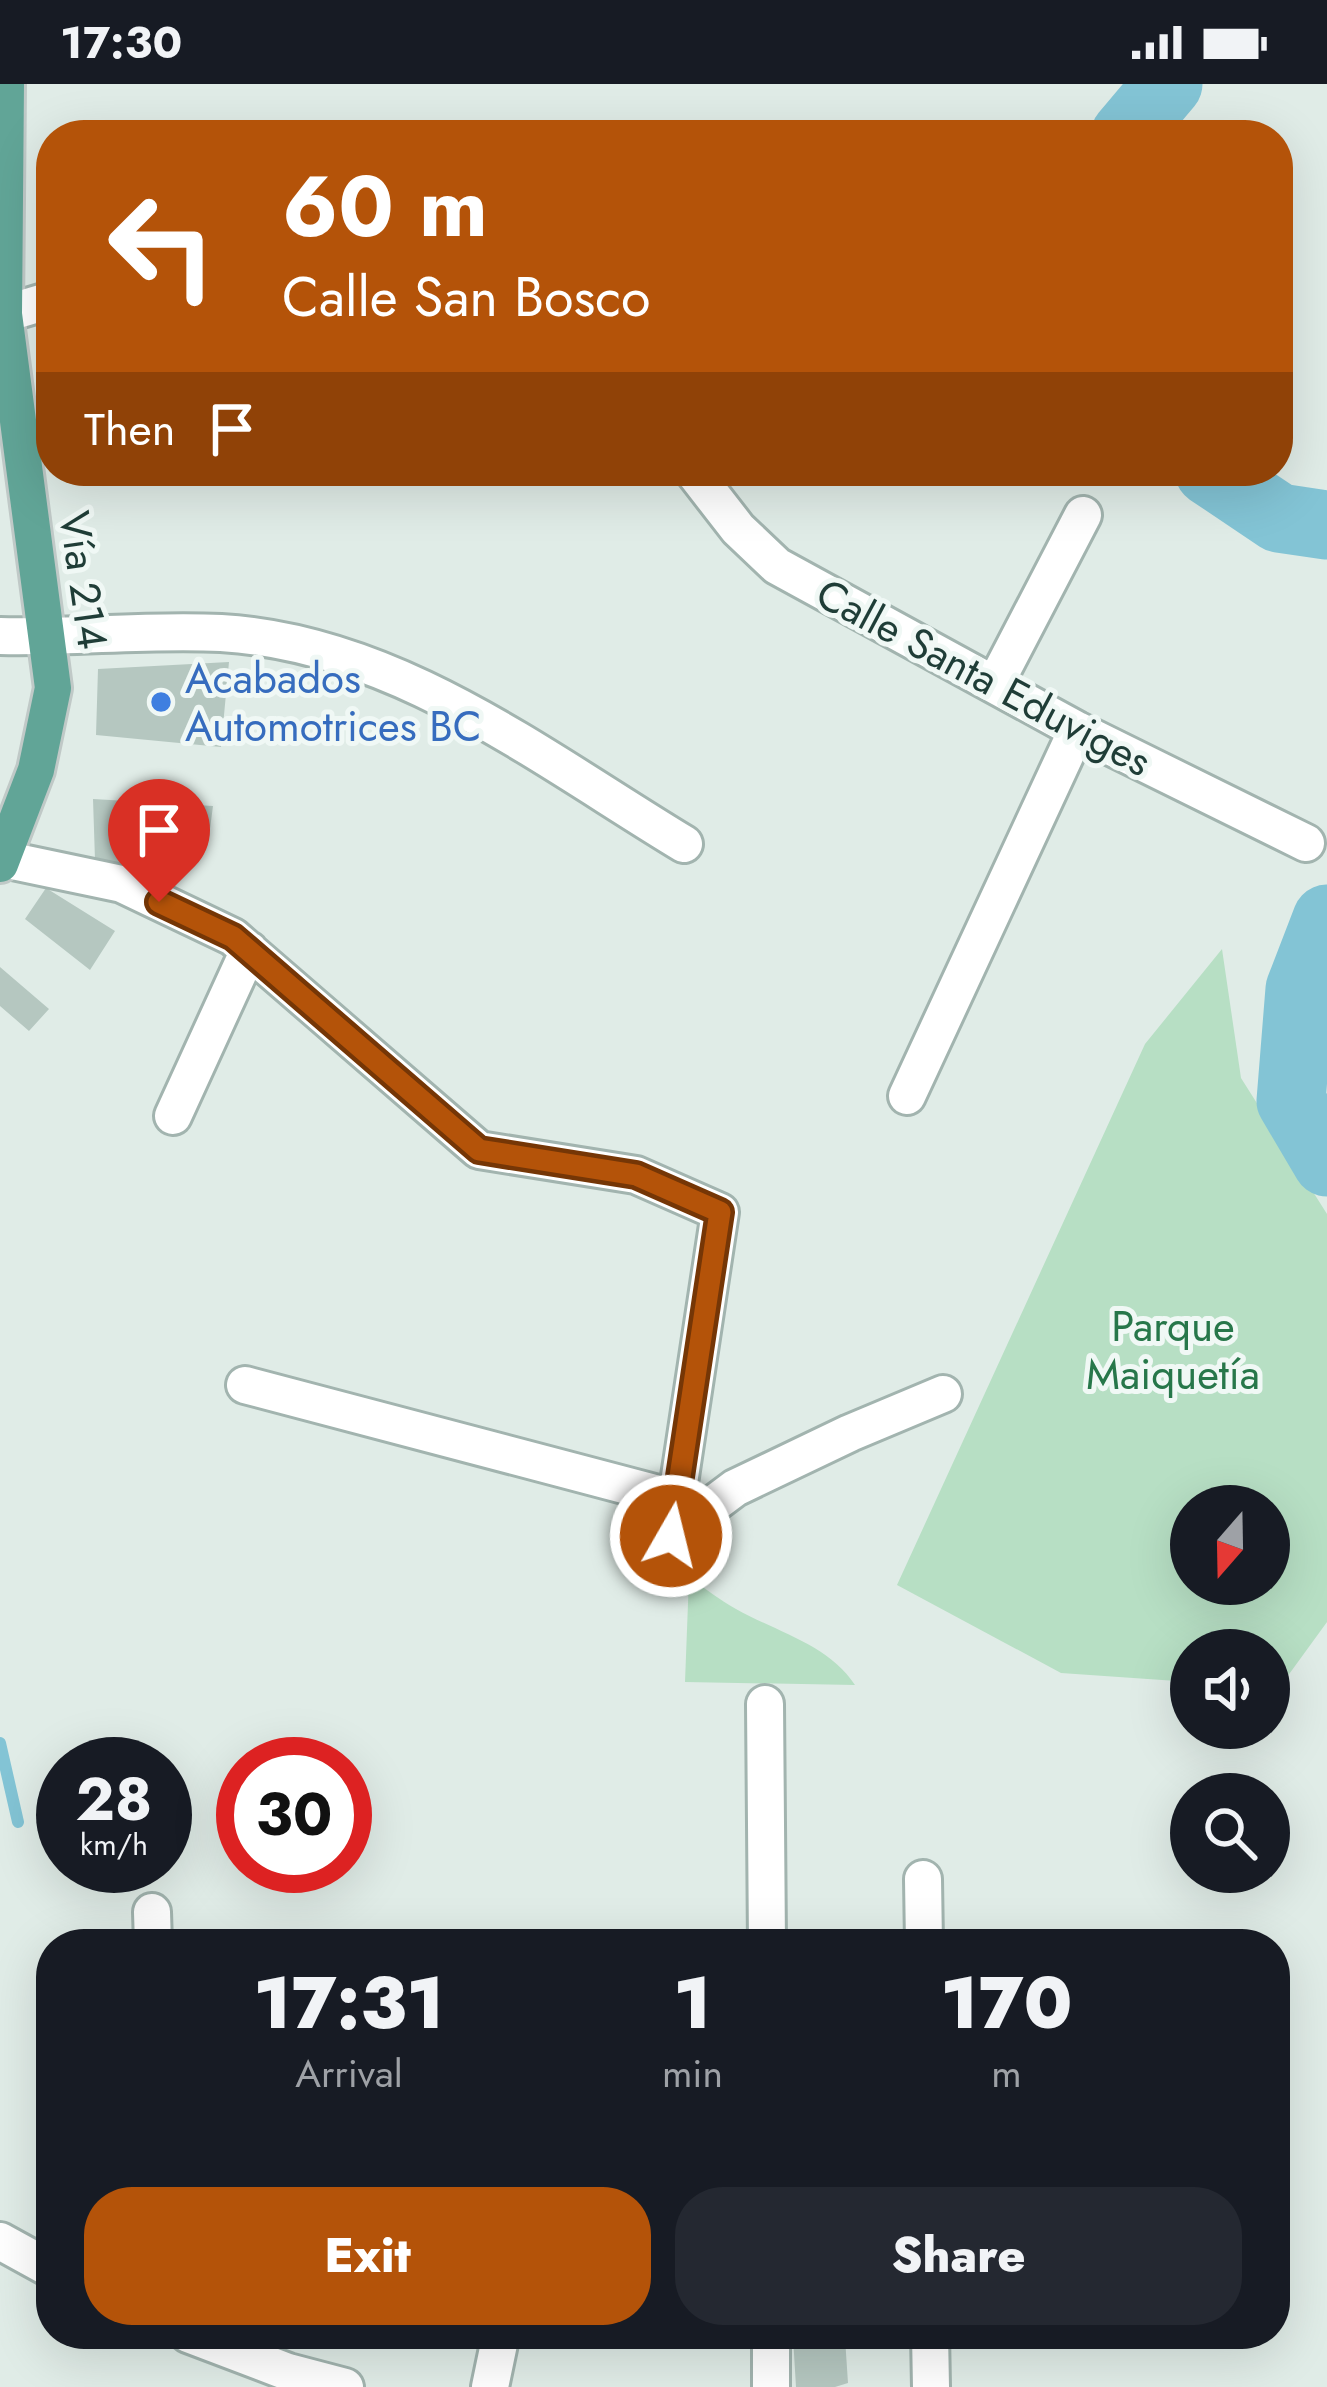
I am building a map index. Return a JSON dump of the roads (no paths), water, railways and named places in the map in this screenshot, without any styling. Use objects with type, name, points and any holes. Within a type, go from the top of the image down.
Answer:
[{"type":"main road","name":"Vía 214","points":[[2,861],[36,770],[53,688],[2,295],[6,84]]},
{"type":"street","points":[[2,295],[36,298]]},
{"type":"street","name":"Calle Santa Eduviges","points":[[705,486],[738,529],[777,566],[1077,730],[1306,843]]},
{"type":"street","points":[[996,682],[1082,515]]},
{"type":"street","points":[[0,636],[223,633],[346,656],[430,690],[684,844]]},
{"type":"street","points":[[908,1096],[1077,730]]},
{"type":"street","points":[[2,861],[122,884],[233,937],[479,1150],[636,1175],[720,1212],[671,1536],[735,1488],[943,1394]]},
{"type":"street","points":[[173,1116],[249,950]]},
{"type":"street","points":[[245,1384],[676,1499]]},
{"type":"street","points":[[765,1704],[767,1929]]},
{"type":"street","points":[[923,1879],[924,1929]]},
{"type":"street","points":[[0,2241],[36,2261]]},
{"type":"street","points":[[227,2349],[345,2387]]},
{"type":"street","points":[[490,2387],[498,2349]]},
{"type":"street","points":[[770,2349],[771,2387]]},
{"type":"street","points":[[930,2349],[931,2387]]},
{"type":"waterway","points":[[1138,120],[1168,84]]},
{"type":"waterway","points":[[1231,486],[1279,518],[1327,525]]},
{"type":"waterway","points":[[1327,919],[1300,989],[1291,1101],[1327,1162]]},
{"type":"waterway","points":[[0,1743],[18,1822]]},
{"type":"place","name":"Acabados Automotrices BC","points":[[161,702]]},
{"type":"park label","name":"Parque Maiquetía","points":[[1173,1350]]}]
